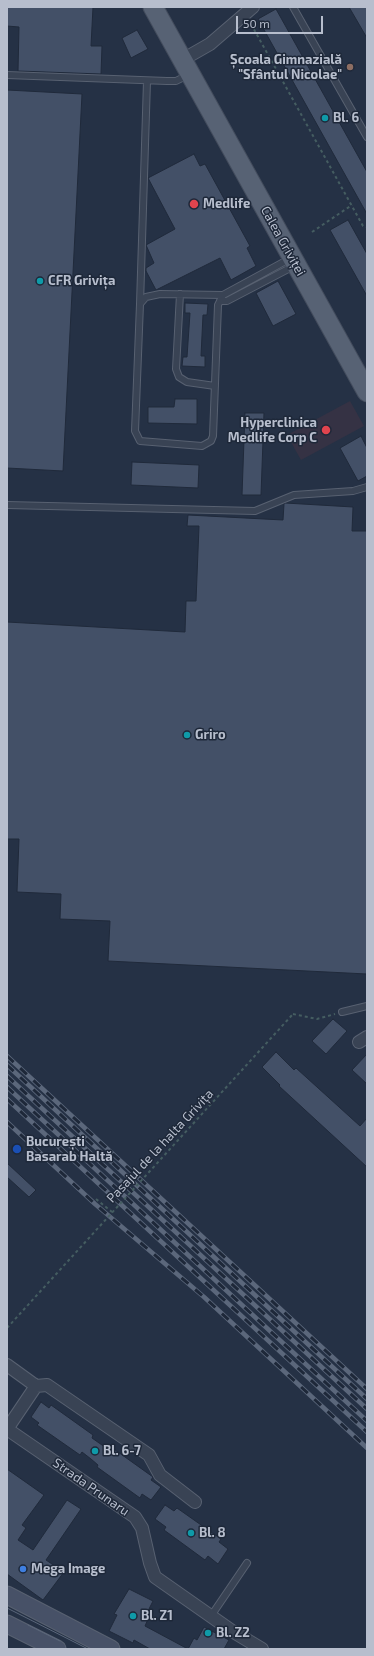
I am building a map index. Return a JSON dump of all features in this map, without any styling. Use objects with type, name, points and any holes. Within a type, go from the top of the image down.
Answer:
[{"type":"main road","name":"Calea Griviței","points":[[153,7],[367,392]]},
{"type":"main road","points":[[7,1595],[111,1649]]},
{"type":"main road","points":[[7,1624],[57,1649]]},
{"type":"street","points":[[186,67],[249,10]]},
{"type":"street","points":[[7,1364],[36,1386],[47,1385],[149,1455],[160,1475],[194,1502]]},
{"type":"street","name":"Strada Prunaru","points":[[36,1386],[7,1429],[135,1517],[142,1528],[150,1563],[155,1577],[262,1649]]},
{"type":"lane","points":[[293,7],[367,137]]},
{"type":"lane","points":[[7,75],[176,81],[186,67]]},
{"type":"lane","points":[[147,81],[135,431],[140,441],[202,446],[208,444],[213,436],[218,306],[222,298]]},
{"type":"lane","points":[[140,304],[146,297],[152,295],[180,294],[222,298],[294,261]]},
{"type":"lane","points":[[180,294],[176,369],[179,376],[187,382],[215,386]]},
{"type":"lane","points":[[7,505],[255,511],[294,495],[353,491],[367,487]]},
{"type":"lane","points":[[342,1012],[367,1006]]},
{"type":"lane","points":[[212,1616],[247,1563]]},
{"type":"path","points":[[249,10],[363,226],[367,227]]},
{"type":"path","points":[[312,232],[352,205]]},
{"type":"path","name":"Pasajul de la halta Grivița","points":[[7,1328],[293,1014],[317,1019],[342,1012]]},
{"type":"path","points":[[96,1199],[112,1212]]},
{"type":"shaded area","name":"Hyperclinica Medlife Corp C","points":[[350,401],[364,426],[301,460],[287,435]]},
{"type":"building","points":[[7,7],[93,7],[91,46],[102,46],[101,74],[18,71],[19,27],[7,26]]},
{"type":"building","name":"Școala Gimnazială \"Sfântul Nicolae\"","points":[[349,7],[367,7],[367,38]]},
{"type":"building","name":"Bl. 6","points":[[276,9],[367,172],[367,214],[258,19]]},
{"type":"building","points":[[137,30],[148,49],[131,58],[122,38]]},
{"type":"building","name":"CFR Grivița","points":[[7,90],[82,94],[63,471],[7,468]]},
{"type":"building","name":"Medlife","points":[[194,154],[200,166],[205,164],[250,246],[247,248],[256,266],[231,280],[220,258],[156,290],[146,271],[146,268],[154,263],[146,245],[175,229],[148,178]]},
{"type":"building","points":[[348,220],[367,254],[367,296],[330,230]]},
{"type":"building","points":[[278,281],[296,314],[273,326],[256,293]]},
{"type":"building","points":[[185,303],[208,304],[207,315],[203,315],[201,356],[205,356],[205,367],[182,366],[183,357],[187,357],[190,313],[185,313]]},
{"type":"building","points":[[175,399],[197,399],[197,424],[148,423],[148,407],[174,407]]},
{"type":"building","points":[[245,413],[264,413],[261,495],[242,495]]},
{"type":"building","points":[[361,436],[367,448],[367,476],[358,481],[340,448]]},
{"type":"building","points":[[132,462],[199,465],[198,488],[131,485]]},
{"type":"building","name":"Griro","points":[[285,503],[353,507],[352,531],[367,531],[367,974],[108,961],[110,921],[60,919],[61,894],[17,892],[19,839],[7,839],[7,622],[185,632],[186,601],[196,601],[199,526],[187,526],[188,515],[283,520]]},
{"type":"building","points":[[333,1019],[347,1031],[326,1054],[312,1041]]},
{"type":"building","points":[[276,1052],[294,1070],[296,1068],[360,1126],[367,1118],[367,1167],[279,1086],[280,1085],[262,1067]]},
{"type":"building","points":[[367,1054],[367,1084],[352,1070]]},
{"type":"building","points":[[7,1163],[36,1190],[29,1197],[7,1177]]},
{"type":"building","name":"Bl. 6-7","points":[[41,1402],[49,1408],[51,1405],[93,1435],[92,1438],[109,1450],[111,1447],[153,1477],[151,1480],[161,1487],[151,1500],[142,1494],[140,1498],[97,1467],[98,1465],[82,1452],[80,1455],[37,1425],[39,1423],[31,1417]]},
{"type":"building","points":[[7,1469],[44,1495],[22,1525],[26,1528],[18,1540],[33,1550],[67,1500],[81,1509],[46,1560],[64,1572],[43,1600],[7,1574]]},
{"type":"building","name":"Bl. 8","points":[[165,1505],[174,1511],[177,1508],[221,1539],[219,1542],[228,1549],[218,1564],[208,1556],[205,1560],[164,1530],[166,1527],[155,1519]]},
{"type":"building","name":"Bl. Z1","points":[[129,1589],[153,1601],[146,1615],[149,1617],[145,1626],[188,1649],[150,1649],[134,1640],[133,1643],[109,1631],[117,1615],[114,1614]]},
{"type":"building","name":"Bl. Z2","points":[[204,1627],[229,1640],[224,1649],[188,1649],[194,1638],[197,1640]]},
{"type":"tram line","points":[[7,1608],[88,1649]]},
{"type":"tram line","points":[[28,1625],[60,1641]]},
{"type":"railway","points":[[7,1056],[367,1389]]},
{"type":"railway","points":[[7,1065],[367,1399]]},
{"type":"railway","points":[[7,1076],[367,1409]]},
{"type":"railway","points":[[7,1087],[367,1421]]},
{"type":"railway","points":[[7,1099],[367,1432]]},
{"type":"railway","points":[[7,1122],[95,1204],[204,1297],[367,1448]]},
{"type":"place","name":"Școala Gimnazială \"Sfântul Nicolae\"","points":[[350,67]]},
{"type":"place","name":"Bl. 6","points":[[325,118]]},
{"type":"place","name":"Medlife","points":[[194,204]]},
{"type":"place","name":"CFR Grivița","points":[[40,281]]},
{"type":"place","name":"Hyperclinica Medlife Corp C","points":[[326,430]]},
{"type":"place","name":"Griro","points":[[187,735]]},
{"type":"place","name":"București Basarab Haltă","points":[[17,1149]]},
{"type":"place","name":"Bl. 6-7","points":[[95,1451]]},
{"type":"place","name":"Bl. 8","points":[[191,1533]]},
{"type":"place","name":"Mega Image","points":[[23,1569]]},
{"type":"place","name":"Bl. Z1","points":[[133,1616]]},
{"type":"place","name":"Bl. Z2","points":[[208,1633]]}]
